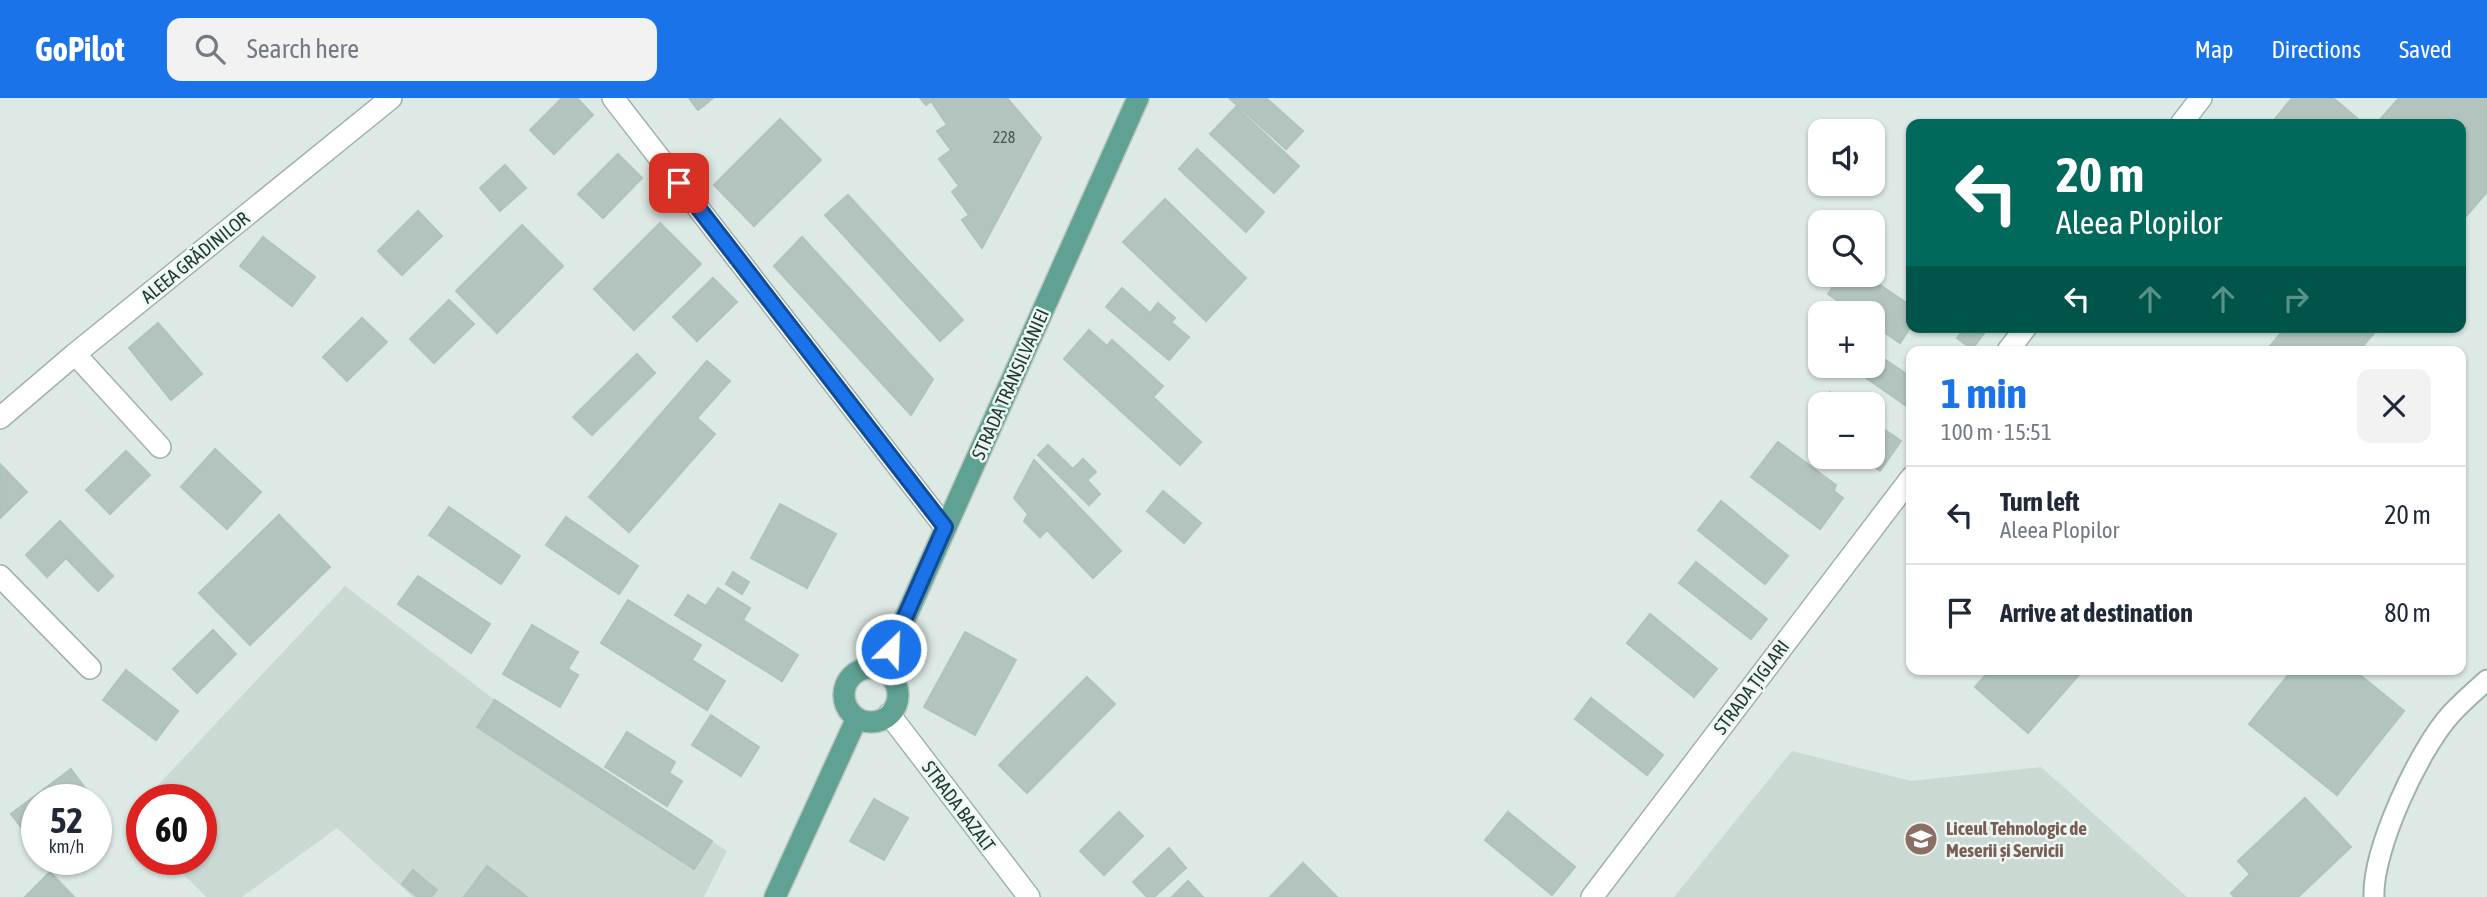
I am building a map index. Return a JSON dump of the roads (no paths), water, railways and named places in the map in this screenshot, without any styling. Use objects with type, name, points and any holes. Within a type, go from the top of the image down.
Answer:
[{"type":"main road","name":"STRADA TRANSILVANIEI","points":[[882,670],[1139,98]]},
{"type":"main road","points":[[864,668],[882,670],[894,682],[897,690],[894,707],[889,714],[873,721],[857,718],[846,704],[845,686],[856,672],[864,668]]},
{"type":"main road","points":[[775,897],[857,718]]},
{"type":"street","name":"ALEEA GRĂDINILOR","points":[[0,418],[391,98]]},
{"type":"street","points":[[613,98],[945,527]]},
{"type":"street","points":[[2185,119],[2201,98]]},
{"type":"street","points":[[75,354],[160,447]]},
{"type":"street","name":"STRADA ȚIGLARI","points":[[1592,897],[1906,485]]},
{"type":"street","points":[[0,576],[90,668]]},
{"type":"street","name":"STRADA BAZALT","points":[[889,714],[1029,897]]},
{"type":"lane","points":[[2374,897],[2373,882],[2409,777],[2450,715],[2487,680]]},
{"type":"place","name":"Liceul Tehnologic de Meserii și Servicii","points":[[1921,839]]}]
